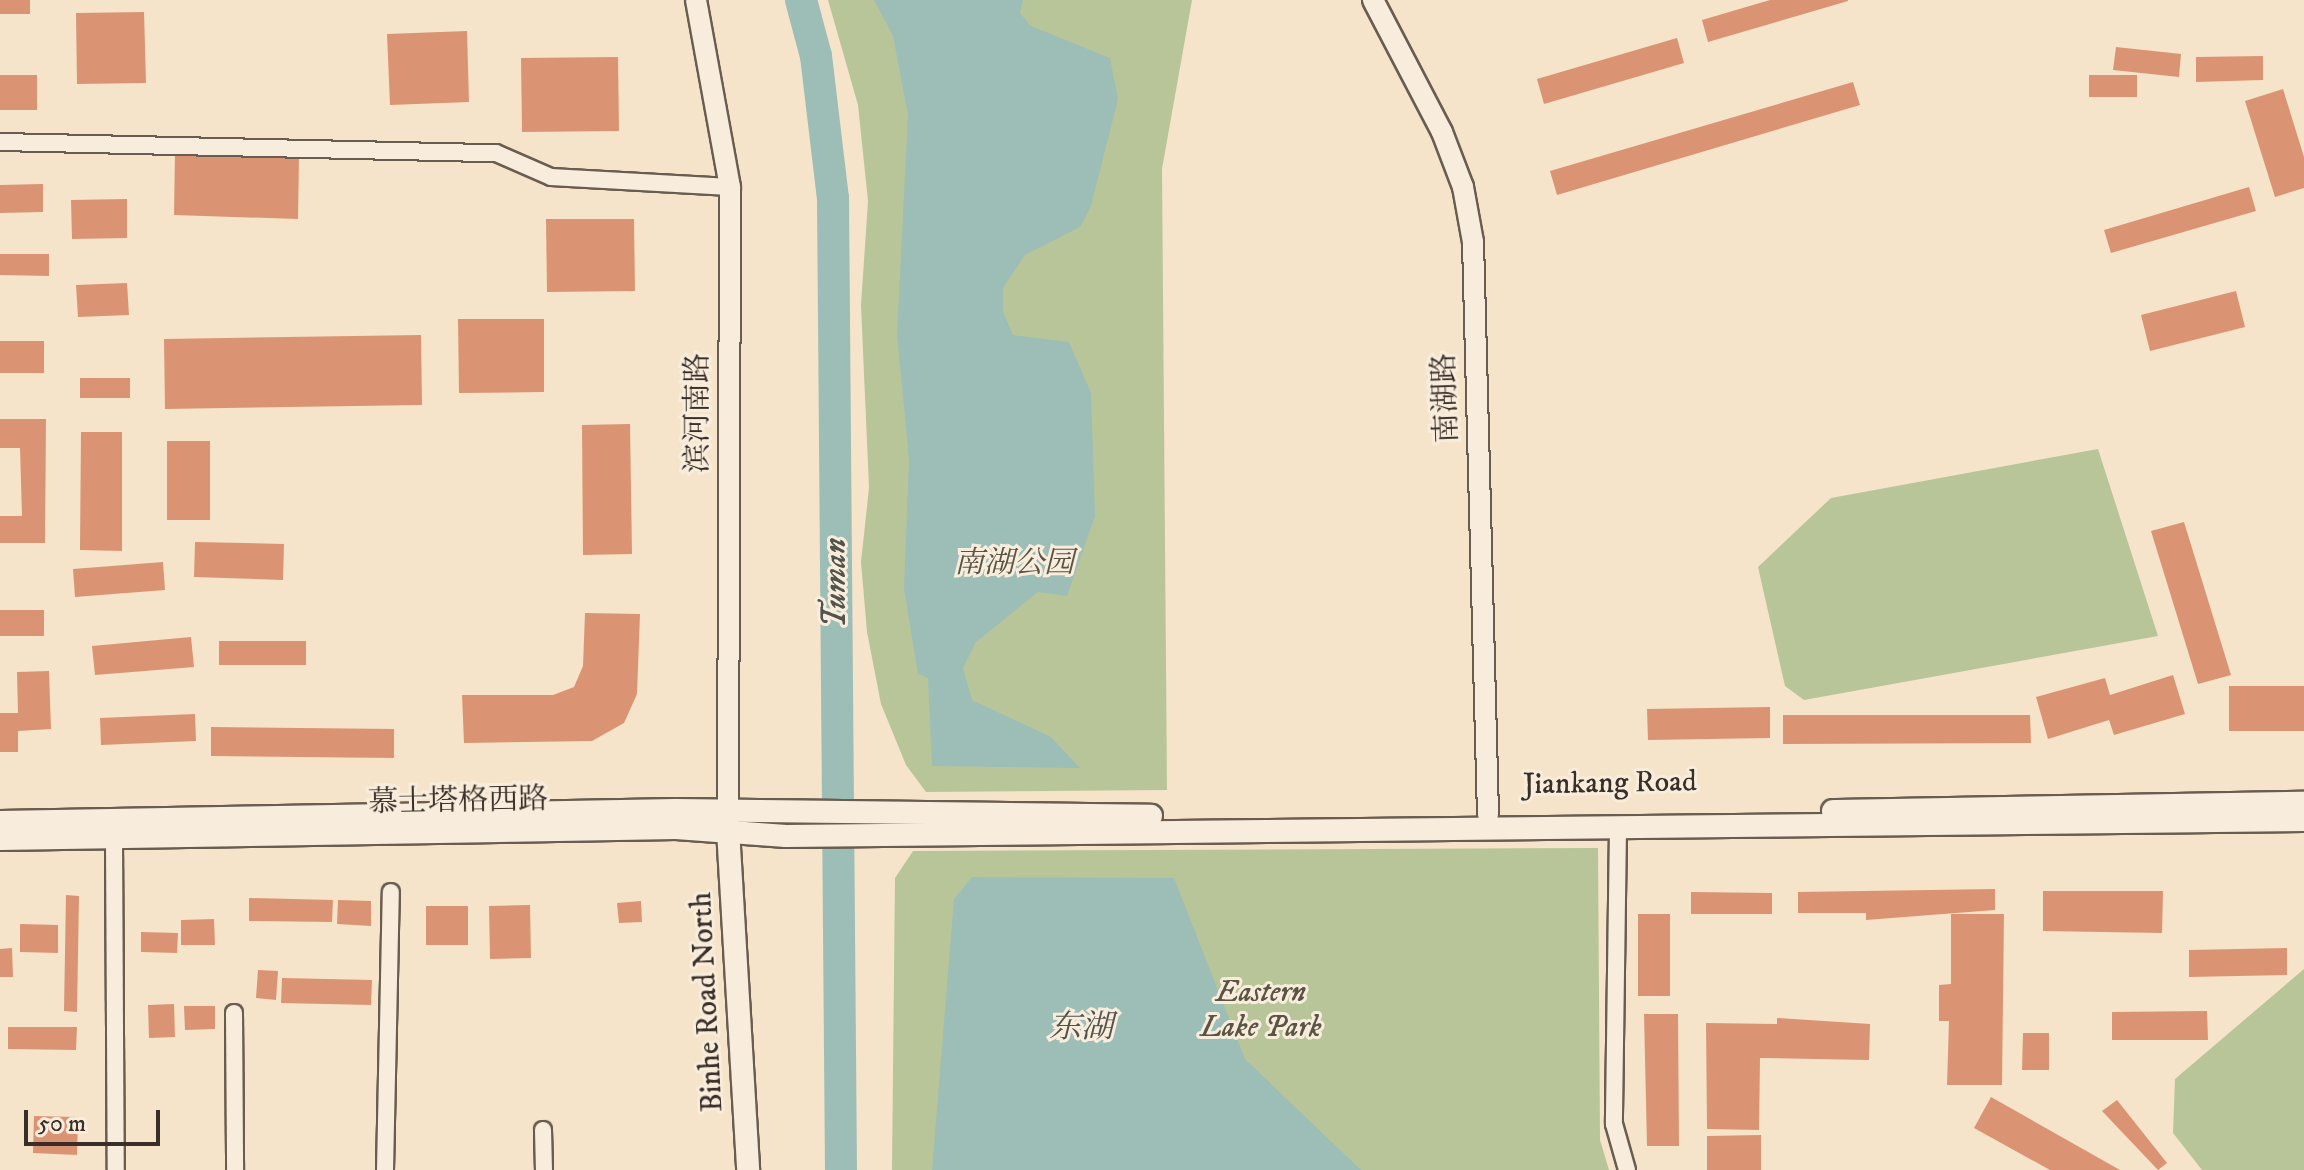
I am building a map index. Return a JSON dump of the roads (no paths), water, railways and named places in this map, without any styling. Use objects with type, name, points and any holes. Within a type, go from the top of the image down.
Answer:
[{"type":"main road","name":"Jiankang Road","points":[[917,822],[2304,803]]},
{"type":"main road","name":"慕士塔格西路","points":[[0,839],[728,820]]},
{"type":"main road","name":"Binhe Road North","points":[[728,820],[748,1170]]},
{"type":"main road","name":"Jiankang Road","points":[[917,822],[1618,828],[2304,820]]},
{"type":"main road","name":"慕士塔格西路","points":[[0,822],[917,822]]},
{"type":"street","name":"滨河南路","points":[[696,0],[730,187],[728,820]]},
{"type":"street","name":"南湖路","points":[[1373,0],[1442,132],[1463,187],[1473,242],[1488,815]]},
{"type":"street","points":[[0,142],[496,153],[551,177],[730,187]]},
{"type":"street","points":[[1618,828],[1614,1124],[1627,1170]]},
{"type":"street","points":[[114,838],[116,1170]]},
{"type":"street","points":[[385,1170],[391,892]]},
{"type":"street","points":[[234,1013],[235,1170]]},
{"type":"street","points":[[543,1130],[544,1170]]},
{"type":"water","points":[[874,0],[1023,0],[1020,13],[1031,26],[1110,58],[1118,99],[1091,206],[1080,227],[1025,255],[1003,288],[1003,312],[1013,335],[1069,342],[1091,393],[1095,516],[1067,596],[1038,592],[976,642],[963,668],[972,700],[1051,737],[1080,768],[932,766],[928,678],[918,674],[904,589],[909,459],[897,335],[908,115],[893,36]]},
{"type":"water","name":"东湖","points":[[972,877],[1174,878],[1245,1059],[1361,1170],[932,1170],[954,899]]},
{"type":"waterway","name":"Tuman","points":[[801,0],[816,56],[833,198],[841,1170]]},
{"type":"park label","name":"南湖公园","points":[[1014,564]]},
{"type":"park label","name":"Eastern Lake Park","points":[[1261,1010]]}]
